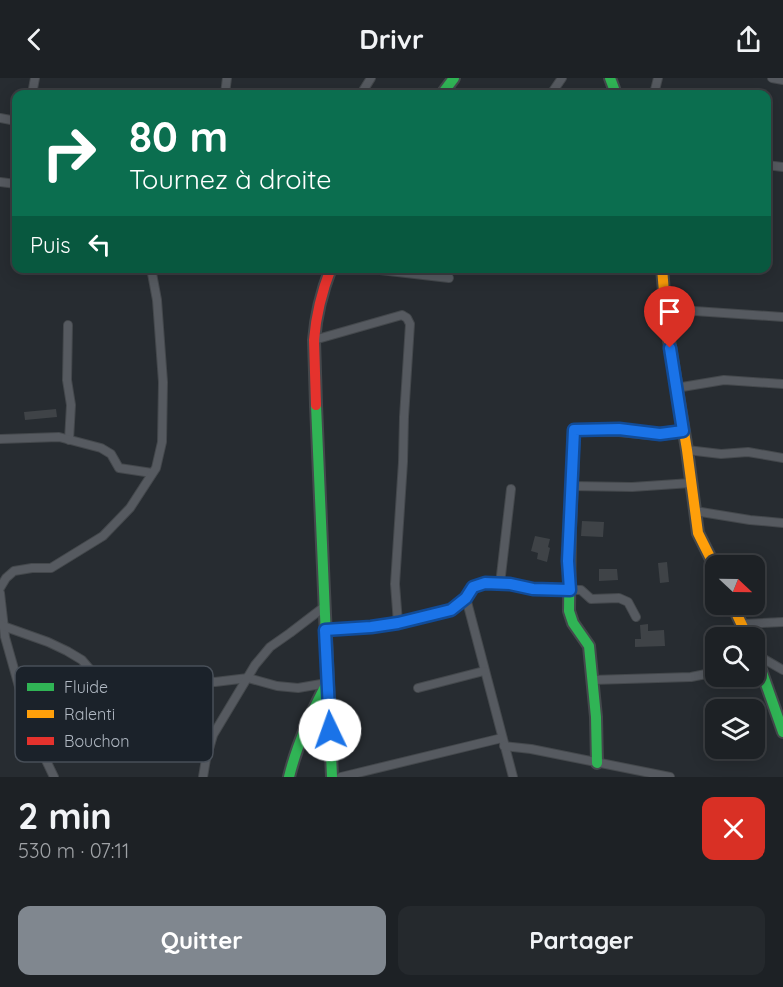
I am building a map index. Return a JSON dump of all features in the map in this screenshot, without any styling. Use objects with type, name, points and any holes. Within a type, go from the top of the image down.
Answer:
[{"type":"street","points":[[772,78],[783,80]]},
{"type":"street","points":[[0,588],[14,571],[51,568],[103,536],[130,508],[158,461],[162,442],[163,382],[158,300],[152,273]]},
{"type":"street","points":[[329,273],[320,299],[314,340],[332,777]]},
{"type":"street","points":[[406,273],[449,278]]},
{"type":"street","points":[[662,273],[667,328],[698,533],[709,555]]},
{"type":"street","points":[[665,309],[783,317]]},
{"type":"street","points":[[314,340],[402,315],[410,324],[404,417],[404,462],[395,584],[398,623]]},
{"type":"street","points":[[68,325],[67,380],[71,405],[69,440]]},
{"type":"street","points":[[676,388],[724,380],[783,384]]},
{"type":"street","points":[[597,763],[596,717],[589,646],[575,627],[569,610],[568,561],[574,430],[619,429],[660,434],[683,431]]},
{"type":"street","points":[[0,439],[59,437],[101,448],[111,454],[118,468],[152,473]]},
{"type":"street","points":[[687,450],[721,454],[748,452],[783,458]]},
{"type":"street","points":[[571,486],[632,487],[691,483]]},
{"type":"street","points":[[500,584],[512,489]]},
{"type":"street","points":[[695,511],[783,523]]},
{"type":"street","points":[[325,630],[398,623],[451,610],[466,598],[473,587],[485,583],[510,584],[533,589],[580,590],[591,599],[619,598],[628,602],[636,617]]},
{"type":"street","points":[[0,593],[1,625],[15,674]]},
{"type":"street","points":[[466,598],[513,777]]},
{"type":"street","points":[[213,735],[255,665],[270,647],[324,607]]},
{"type":"street","points":[[738,615],[743,627]]},
{"type":"street","points":[[742,624],[783,622]]},
{"type":"street","points":[[1,625],[67,651],[87,666]]},
{"type":"street","points":[[765,660],[783,670]]},
{"type":"street","points":[[418,688],[484,671]]},
{"type":"street","points":[[592,680],[691,677],[705,674]]},
{"type":"street","points":[[213,682],[248,678],[277,686],[298,688],[327,683]]},
{"type":"street","points":[[765,682],[783,732]]},
{"type":"street","points":[[289,777],[308,720],[327,683]]},
{"type":"street","points":[[340,777],[503,742],[644,774],[670,777]]},
{"type":"street","points":[[47,762],[54,777]]},
{"type":"street","points":[[203,777],[206,762]]},
{"type":"building","points":[[56,409],[57,417],[25,420],[24,412]]},
{"type":"building","points":[[582,521],[604,522],[603,537],[581,536]]},
{"type":"building","points":[[535,536],[550,539],[547,562],[537,559],[538,553],[531,551]]},
{"type":"building","points":[[667,562],[669,582],[660,583],[658,563]]},
{"type":"building","points":[[599,569],[617,569],[618,580],[599,581]]},
{"type":"building","points":[[648,624],[648,631],[664,630],[665,646],[635,647],[635,639],[641,639],[640,625]]},
{"type":"traffic: fast","points":[[445,90],[454,78]]},
{"type":"traffic: fast","points":[[610,78],[614,90]]},
{"type":"traffic: fast","points":[[316,405],[332,777]]},
{"type":"traffic: fast","points":[[597,763],[596,717],[589,646],[573,623],[569,611],[574,430],[619,430],[660,434],[683,431]]},
{"type":"traffic: fast","points":[[765,681],[783,732]]},
{"type":"traffic: fast","points":[[289,777],[305,729],[327,683]]},
{"type":"traffic: slow","points":[[662,273],[667,328],[698,533],[709,555]]},
{"type":"traffic: slow","points":[[737,615],[743,627]]},
{"type":"traffic: jam","points":[[316,405],[314,340],[320,303],[329,273]]},
{"type":"route","points":[[330,730],[325,630],[398,623],[451,610],[466,598],[473,587],[485,583],[510,584],[533,589],[570,590],[568,561],[574,430],[619,429],[660,434],[683,431],[670,348]]}]
